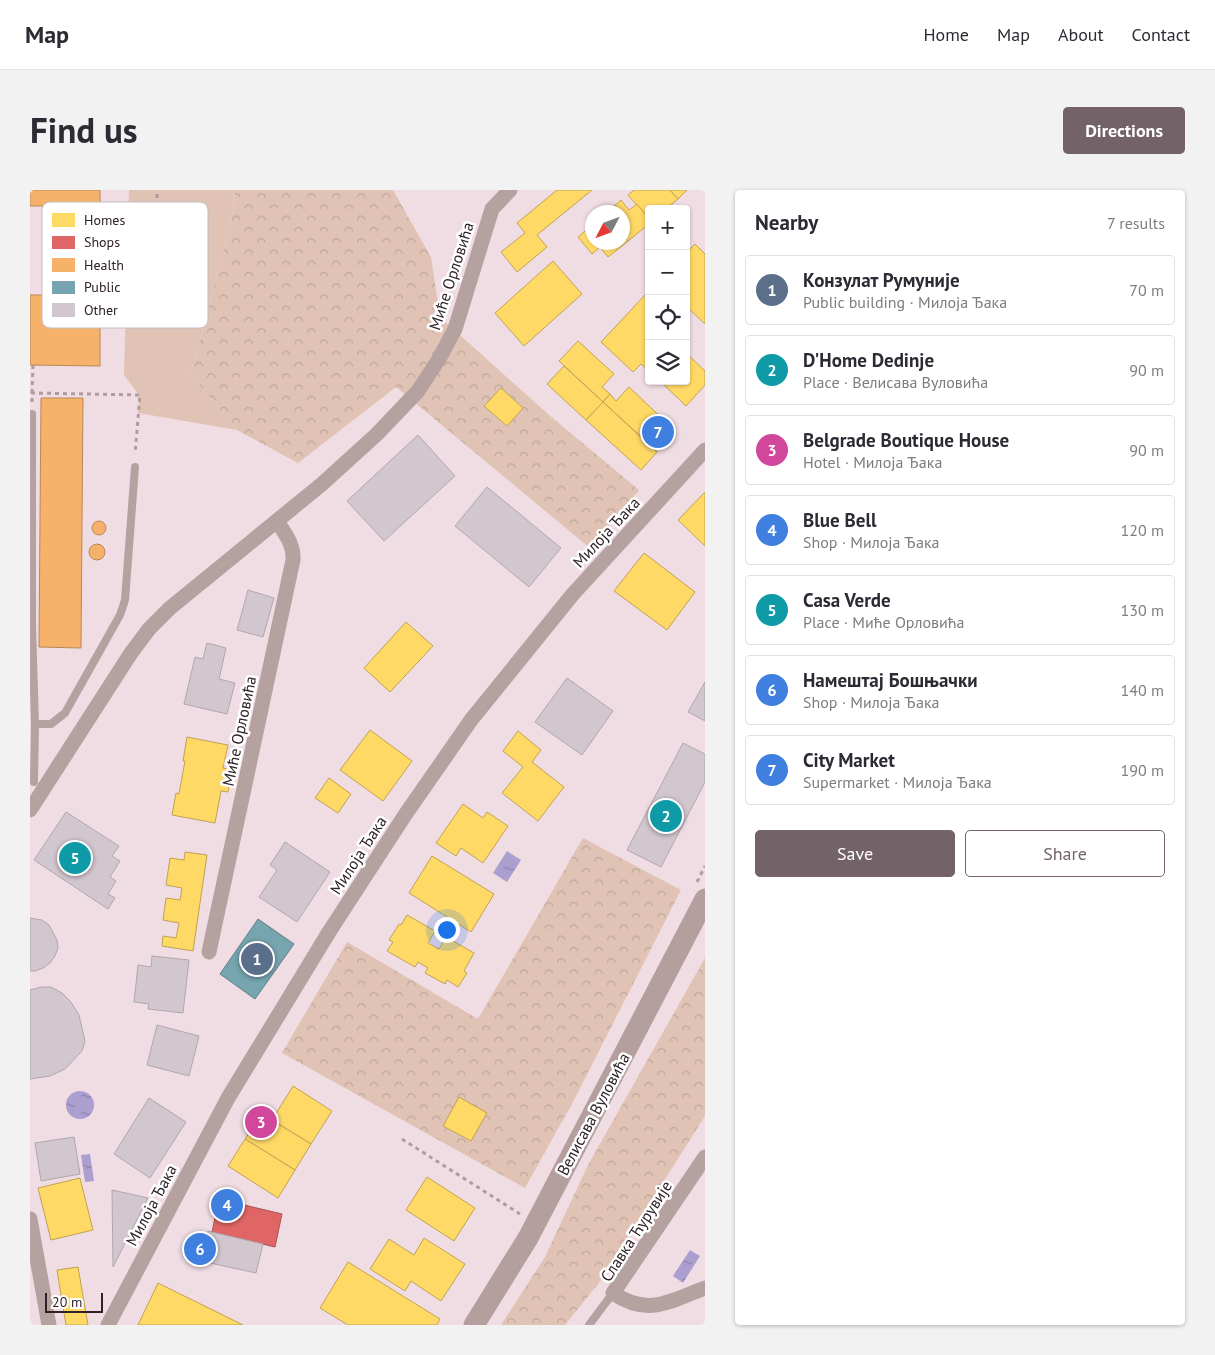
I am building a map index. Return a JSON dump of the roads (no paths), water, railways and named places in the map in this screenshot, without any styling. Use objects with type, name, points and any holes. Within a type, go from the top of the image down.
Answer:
[{"type":"street","points":[[492,190],[492,209]]},
{"type":"street","name":"Миће Орловића","points":[[30,810],[36,783],[148,629],[170,608],[322,484],[407,404],[432,372],[455,329],[492,209],[510,190]]},
{"type":"street","name":"Милоја Ђака","points":[[108,1325],[228,1098],[309,963],[395,830],[471,720],[573,594],[705,450]]},
{"type":"street","name":"Миће Орловића","points":[[209,952],[294,560],[294,551],[291,543],[277,521]]},
{"type":"street","name":"Велисава Вуловића","points":[[474,1325],[501,1284],[536,1223],[705,899]]},
{"type":"street","name":"Славка Ћурувије","points":[[705,1157],[613,1293],[631,1303],[650,1306],[663,1304],[705,1288]]},
{"type":"street","points":[[30,1219],[48,1325]]},
{"type":"lane","points":[[31,414],[32,625],[36,783]]},
{"type":"lane","points":[[35,724],[50,724],[65,713],[120,616],[125,600],[134,467]]},
{"type":"lane","points":[[589,1325],[613,1293]]},
{"type":"water","points":[[507,851],[521,860],[507,882],[493,873]]},
{"type":"water","points":[[80,1091],[90,1095],[94,1105],[90,1115],[80,1119],[70,1115],[66,1105],[70,1095]]},
{"type":"water","points":[[90,1154],[94,1181],[85,1182],[81,1155]]},
{"type":"water","points":[[690,1250],[700,1256],[683,1283],[673,1276]]},
{"type":"place","name":"City Market","points":[[658,432]]},
{"type":"place","name":"D'Home Dedinje","points":[[666,816]]},
{"type":"place","name":"Casa Verde","points":[[75,858]]},
{"type":"place","name":"Конзулат Румуније","points":[[257,959]]},
{"type":"place","name":"Belgrade Boutique House","points":[[261,1122]]},
{"type":"place","name":"Blue Bell","points":[[227,1205]]},
{"type":"place","name":"Намештај Бошњачки","points":[[200,1249]]}]
